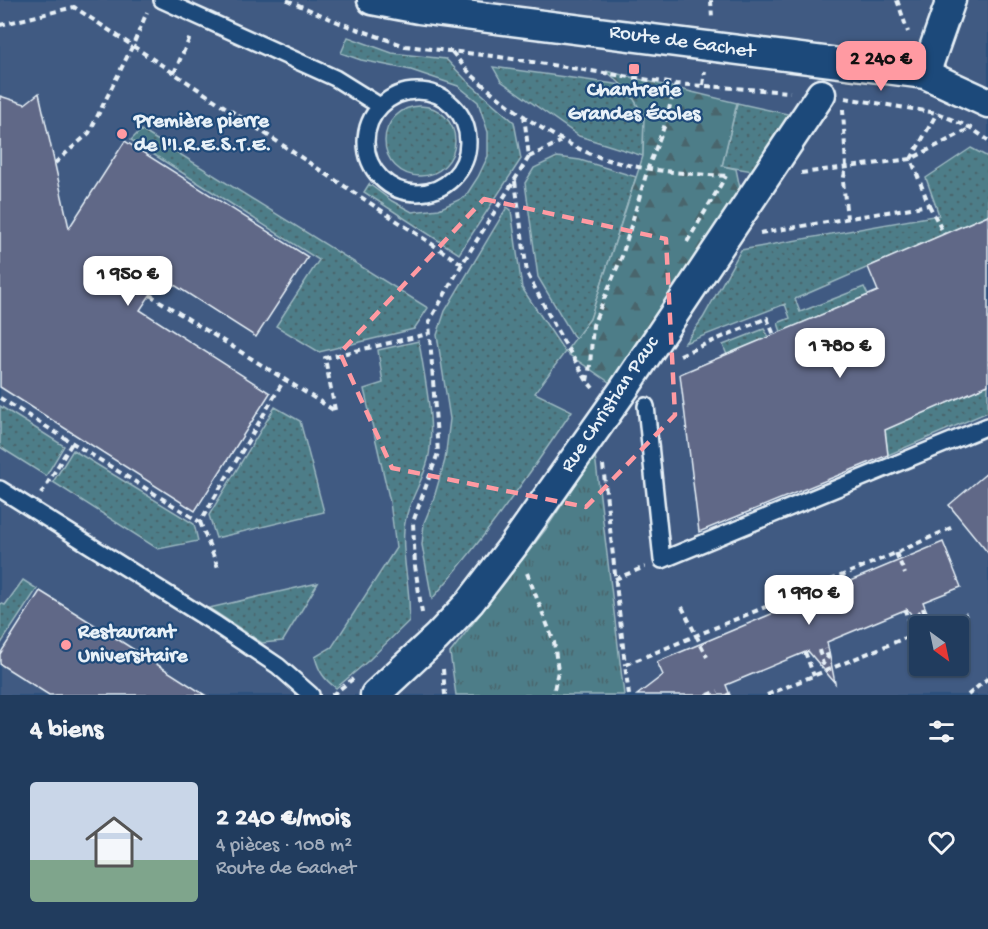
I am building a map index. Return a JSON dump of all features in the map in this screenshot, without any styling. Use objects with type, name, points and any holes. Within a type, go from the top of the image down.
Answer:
[{"type":"street","name":"Route de Gachet","points":[[372,0],[419,9],[925,74],[988,103]]},
{"type":"street","points":[[925,74],[951,0]]},
{"type":"street","name":"Rue Christian Pauc","points":[[379,692],[470,602],[513,546],[608,413],[764,178],[831,95]]},
{"type":"lane","points":[[162,0],[335,78],[380,106]]},
{"type":"lane","points":[[411,91],[433,93],[453,105],[460,114],[467,135],[465,158],[453,177],[444,184],[423,192],[400,190],[381,178],[369,159],[366,136],[369,125],[380,106],[389,99],[411,91]]},
{"type":"lane","points":[[646,406],[662,560],[988,426]]},
{"type":"lane","points":[[0,489],[214,623],[278,666],[311,695]]},
{"type":"path","name":"Route de Gachet","points":[[286,0],[340,23],[405,46],[703,86]]},
{"type":"path","points":[[897,0],[908,32]]},
{"type":"path","points":[[0,26],[74,7],[462,264]]},
{"type":"path","points":[[55,163],[89,133],[133,45],[148,9]]},
{"type":"path","points":[[452,51],[472,76],[563,141],[605,159],[671,172],[764,178],[911,159],[971,128]]},
{"type":"path","points":[[587,381],[593,325],[622,256],[676,84]]},
{"type":"path","points":[[831,95],[846,168],[843,181],[847,218]]},
{"type":"path","points":[[911,159],[937,113]]},
{"type":"path","points":[[524,115],[529,157]]},
{"type":"path","points":[[981,135],[988,140]]},
{"type":"path","points":[[437,637],[423,617],[415,566],[413,522],[438,453],[428,334],[429,322],[462,264],[529,157],[560,142]]},
{"type":"path","points":[[911,159],[944,234]]},
{"type":"path","points":[[514,180],[527,273],[558,333],[608,413],[603,460],[629,695]]},
{"type":"path","points":[[723,239],[929,204]]},
{"type":"path","points":[[150,295],[335,411],[326,358],[428,334]]},
{"type":"path","points":[[675,357],[767,318],[774,335]]},
{"type":"path","points":[[200,522],[284,380]]},
{"type":"path","points":[[0,398],[200,522],[219,570]]},
{"type":"path","points":[[31,509],[72,443]]},
{"type":"path","points":[[625,665],[896,553],[953,527]]},
{"type":"path","points":[[513,546],[532,583],[554,642],[558,671],[553,695]]},
{"type":"path","points":[[896,553],[904,574]]},
{"type":"path","points":[[615,579],[662,560]]},
{"type":"path","points":[[797,594],[806,615]]},
{"type":"path","points":[[682,607],[707,657]]},
{"type":"path","points":[[918,611],[920,618],[923,621],[926,620],[923,608]]},
{"type":"path","points":[[905,610],[909,624]]},
{"type":"path","points":[[962,616],[967,614]]},
{"type":"path","points":[[767,695],[909,636]]},
{"type":"path","points":[[819,650],[823,664],[828,657],[825,649]]},
{"type":"path","points":[[804,652],[814,676]]},
{"type":"path","points":[[968,695],[988,678]]},
{"type":"path","points":[[708,695],[718,691]]},
{"type":"highlighted area","points":[[484,199],[666,239],[675,415],[586,507],[392,468],[340,353]]},
{"type":"shaded area","points":[[0,0],[988,0],[988,695],[0,695]]},
{"type":"green space","points":[[348,37],[392,53],[446,59],[466,80],[514,122],[521,159],[459,254],[364,192],[369,184],[412,212],[439,209],[465,197],[488,156],[488,132],[478,102],[458,86],[411,70],[361,60],[341,53]]},
{"type":"green space","points":[[493,67],[622,85],[630,92],[644,117],[643,156],[579,136],[501,81]]},
{"type":"green space","points":[[606,71],[737,103],[722,166],[736,169],[741,193],[612,384],[565,352],[590,319],[643,156],[644,117],[630,92]]},
{"type":"green space","points":[[737,103],[792,115],[753,171],[722,166]]},
{"type":"green space","points":[[420,106],[433,109],[445,116],[452,128],[455,141],[452,154],[445,166],[433,173],[420,176],[407,173],[395,166],[388,154],[385,141],[388,128],[395,116],[407,109]]},
{"type":"green space","points":[[141,130],[428,308],[414,329],[319,352],[276,326],[319,260],[131,140]]},
{"type":"green space","points":[[971,148],[988,157],[988,215],[795,299],[800,312],[864,287],[868,295],[781,332],[778,323],[790,318],[785,304],[685,343],[703,318],[741,250],[939,215],[926,178]]},
{"type":"green space","points":[[557,157],[580,160],[636,177],[590,319],[575,339],[538,277],[525,183],[534,168]]},
{"type":"green space","points":[[507,207],[511,210],[522,288],[565,352],[535,393],[572,411],[470,554],[432,599],[422,545],[424,523],[445,460],[450,419],[437,335],[445,311]]},
{"type":"green space","points":[[764,329],[769,337],[727,355],[723,345]]},
{"type":"green space","points":[[419,341],[431,432],[428,460],[405,521],[403,541],[410,610],[409,621],[336,688],[322,675],[315,657],[332,647],[396,548],[390,502],[364,389],[383,383],[378,350]]},
{"type":"green space","points":[[988,385],[988,412],[888,455],[885,429]]},
{"type":"green space","points":[[0,406],[64,446],[46,476],[0,447]]},
{"type":"green space","points":[[275,407],[300,421],[324,512],[216,538],[209,515]]},
{"type":"green space","points":[[73,450],[194,524],[198,541],[158,549],[53,482]]},
{"type":"green space","points":[[595,455],[624,695],[456,695],[450,653],[546,529]]},
{"type":"green space","points":[[23,580],[37,589],[0,645],[0,603],[5,605]]},
{"type":"green space","points":[[318,583],[283,641],[262,643],[209,608]]},
{"type":"building","points":[[39,93],[69,228],[125,141],[308,257],[256,337],[162,277],[140,310],[270,393],[195,511],[0,387],[0,96],[25,104]]},
{"type":"building","points":[[988,215],[988,385],[885,430],[888,455],[699,532],[680,374],[878,291],[868,267]]},
{"type":"building","points":[[988,472],[988,553],[949,505]]},
{"type":"building","points":[[943,542],[961,587],[923,602],[929,616],[912,616],[907,609],[827,642],[835,683],[808,651],[726,685],[730,695],[637,695],[663,675],[657,662]]},
{"type":"building","name":"Restaurant Universitaire","points":[[40,591],[205,695],[49,695],[0,664],[0,654]]},
{"type":"place","name":"Chantrerie Grandes Écoles","points":[[634,69]]},
{"type":"place","name":"Première pierre de l'I.R.E.S.T.E.","points":[[122,134]]},
{"type":"place","name":"Restaurant Universitaire","points":[[66,645]]}]
